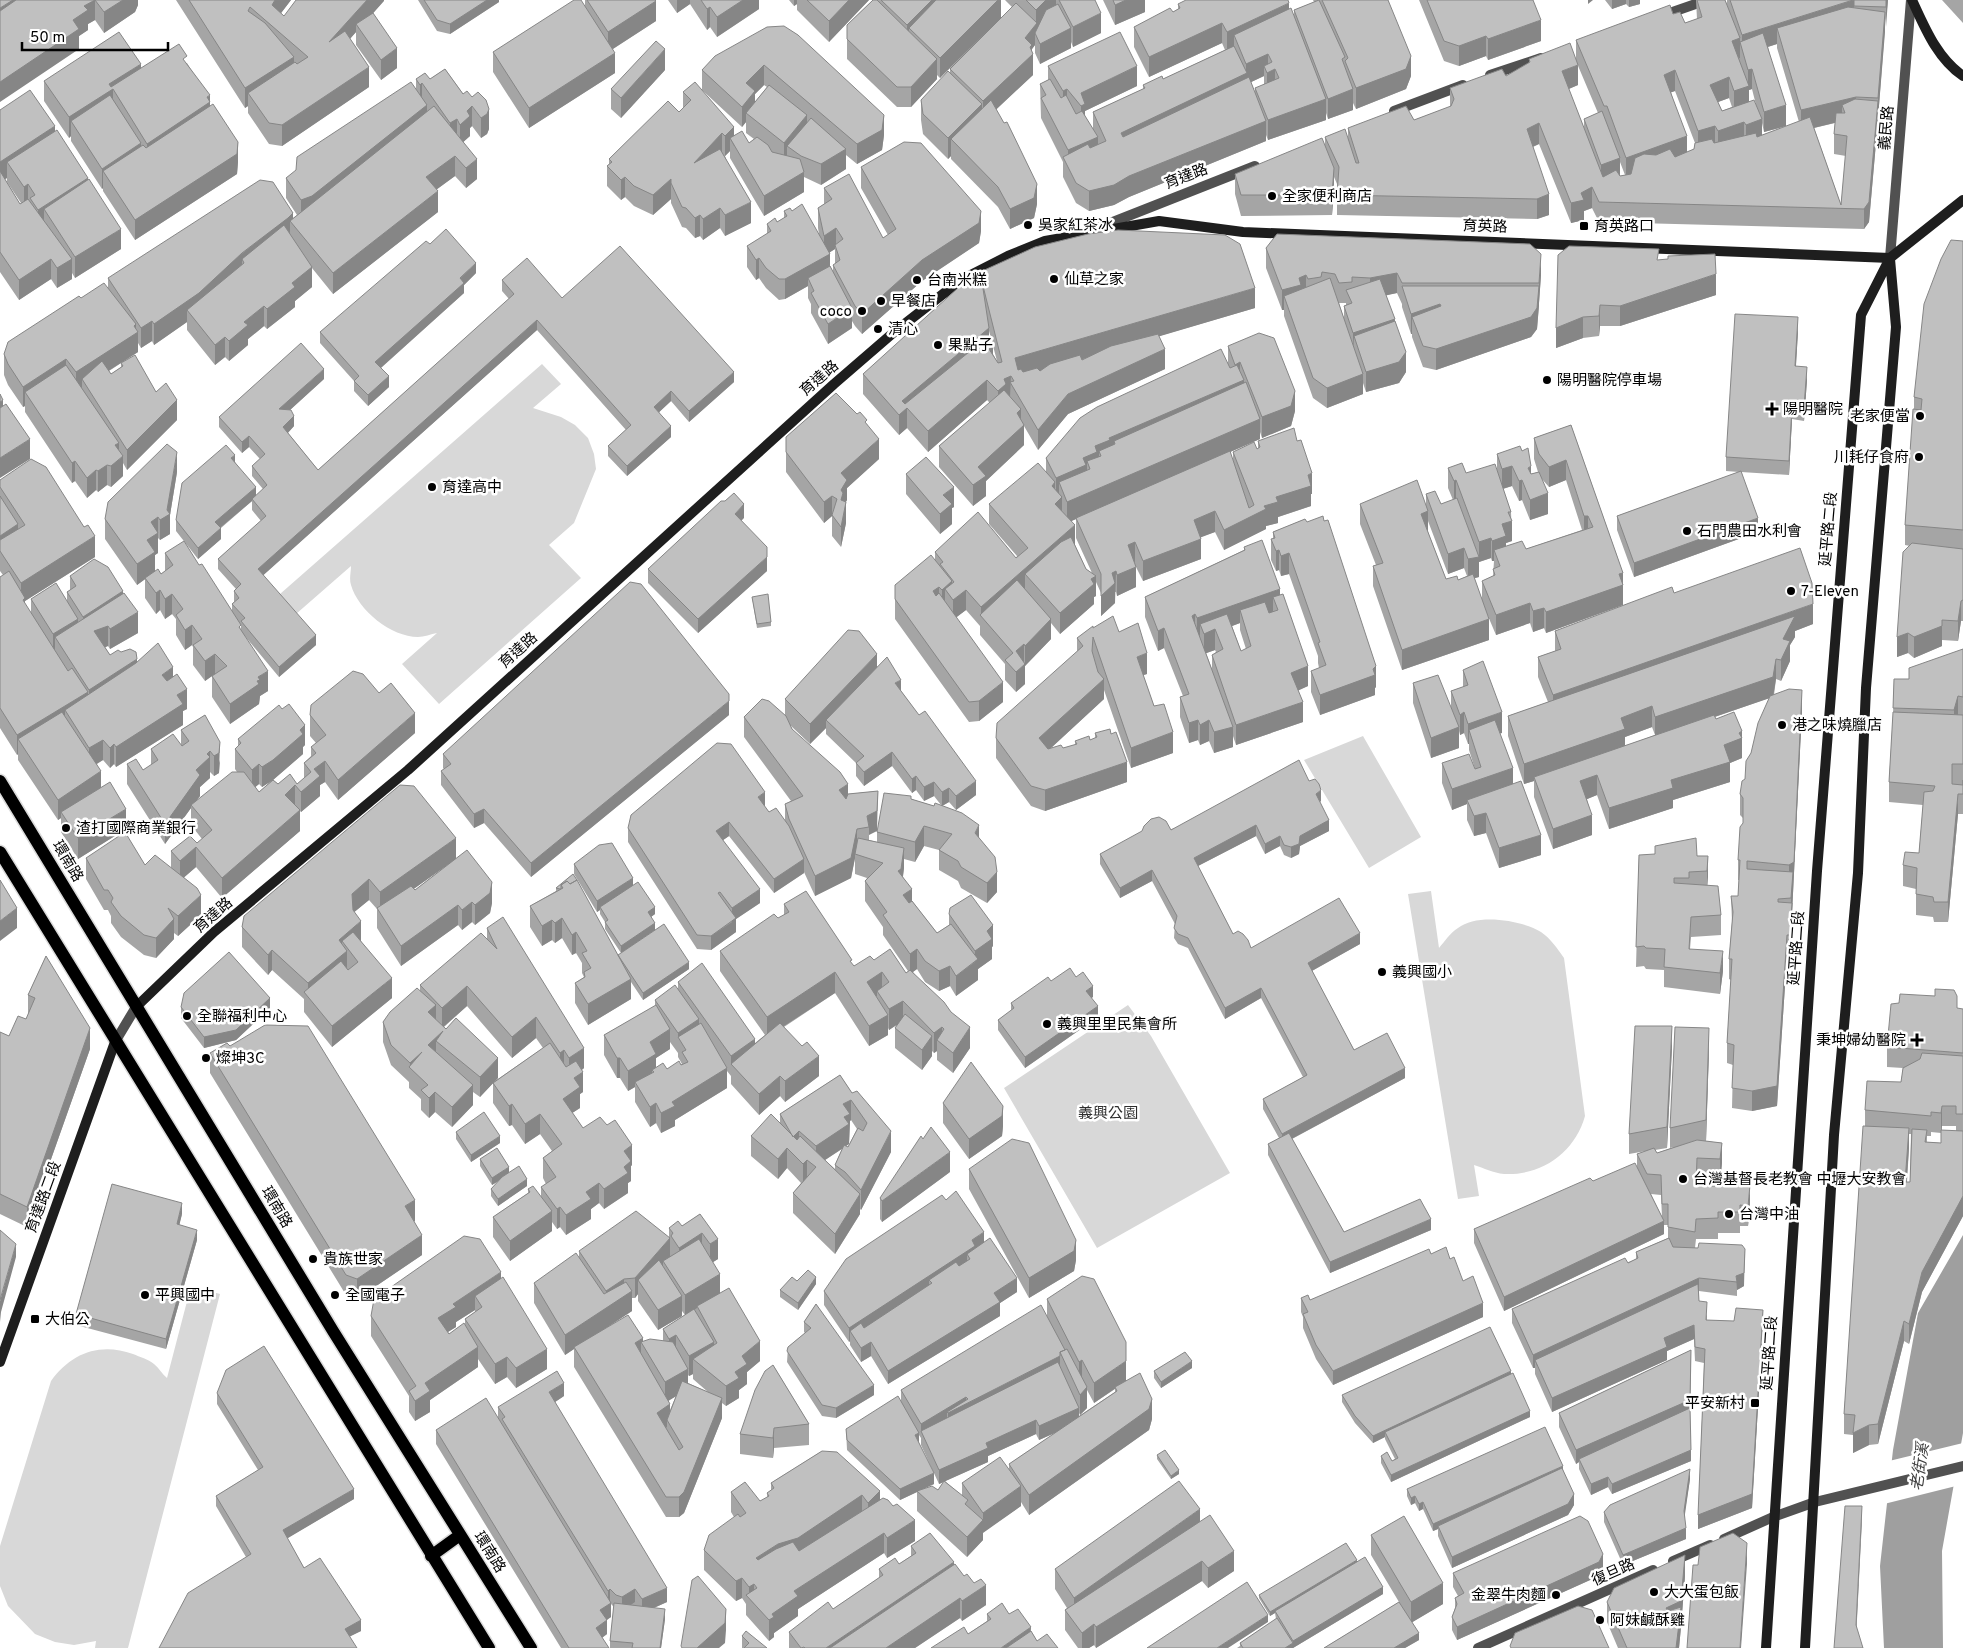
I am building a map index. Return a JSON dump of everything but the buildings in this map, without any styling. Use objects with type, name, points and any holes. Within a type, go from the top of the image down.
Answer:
[{"type":"main road","points":[[1911,0],[1929,37],[1953,69],[1963,76]]},
{"type":"main road","name":"延平路二段","points":[[1766,1648],[1773,1517],[1816,881],[1861,315],[1890,258],[1963,200]]},
{"type":"main road","name":"育英路","points":[[1080,234],[1159,221],[1243,232],[1890,258]]},
{"type":"main road","name":"育達路","points":[[136,1007],[214,932],[408,770],[754,455],[893,333],[961,280],[1008,256],[1044,241],[1080,234]]},
{"type":"main road","points":[[1805,1648],[1815,1502],[1834,1135],[1858,873],[1866,688],[1896,327],[1890,258]]},
{"type":"main road","name":"環南路","points":[[0,781],[136,1007],[460,1535],[532,1648]]},
{"type":"main road","points":[[0,852],[489,1648]]},
{"type":"main road","name":"育達路二段","points":[[0,1362],[115,1042]]},
{"type":"main road","points":[[431,1556],[460,1535]]},
{"type":"street","points":[[1652,19],[1707,0]]},
{"type":"street","name":"義民路","points":[[1890,258],[1911,0]]},
{"type":"street","points":[[1384,115],[1550,55]]},
{"type":"street","name":"育達路","points":[[1080,234],[1264,162]]},
{"type":"street","name":"育達路","points":[[115,1042],[136,1007]]},
{"type":"street","name":"復旦路","points":[[1478,1648],[1773,1517],[1815,1502],[1963,1466]]},
{"type":"green space","points":[[542,364],[561,384],[533,408],[561,417],[575,425],[588,438],[594,454],[596,469],[574,523],[549,545],[581,578],[439,704],[402,664],[437,633],[420,637],[408,636],[387,627],[377,620],[361,604],[355,594],[350,583],[351,566],[296,614],[280,594]]},
{"type":"green space","points":[[1363,736],[1421,837],[1369,868],[1304,760]]},
{"type":"green space","points":[[1431,891],[1439,948],[1452,932],[1466,923],[1499,920],[1522,924],[1541,932],[1551,941],[1564,958],[1585,1116],[1580,1129],[1565,1151],[1544,1166],[1518,1174],[1504,1174],[1492,1172],[1474,1165],[1479,1196],[1458,1199],[1408,894]]},
{"type":"green space","name":"義興公園","points":[[1128,1005],[1151,1036],[1230,1173],[1097,1248],[1004,1088]]},
{"type":"green space","points":[[191,1286],[220,1294],[128,1648],[95,1648],[96,1641],[74,1645],[55,1642],[35,1634],[8,1606],[0,1586],[0,1546],[51,1381],[59,1371],[77,1357],[87,1352],[109,1349],[147,1359],[167,1378]]},
{"type":"water","name":"老街溪","points":[[1963,1235],[1963,1433],[1942,1551],[1943,1648],[1884,1648],[1880,1566],[1893,1450],[1918,1313]]},
{"type":"pier","points":[[1963,1443],[1956,1486],[1884,1504],[1889,1461]]},
{"type":"place","name":"全家便利商店","points":[[1272,196]]},
{"type":"place","name":"吳家紅茶冰","points":[[1028,225]]},
{"type":"place","name":"育英路口","points":[[1584,226]]},
{"type":"place","name":"仙草之家","points":[[1054,279]]},
{"type":"place","name":"台南米糕","points":[[917,280]]},
{"type":"place","name":"早餐店","points":[[881,301]]},
{"type":"place","name":"coco","points":[[862,311]]},
{"type":"place","name":"清心","points":[[878,329]]},
{"type":"place","name":"果點子","points":[[938,345]]},
{"type":"place","name":"陽明醫院停車場","points":[[1547,380]]},
{"type":"place","name":"陽明醫院","points":[[1772,409]]},
{"type":"place","name":"老家便當","points":[[1920,416]]},
{"type":"place","name":"川耗仔食府","points":[[1919,457]]},
{"type":"place","name":"育達高中","points":[[432,487]]},
{"type":"place","name":"石門農田水利會","points":[[1687,531]]},
{"type":"place","name":"7-Eleven","points":[[1791,591]]},
{"type":"place","name":"港之味燒臘店","points":[[1782,725]]},
{"type":"place","name":"渣打國際商業銀行","points":[[66,828]]},
{"type":"place","name":"義興國小","points":[[1382,972]]},
{"type":"place","name":"全聯福利中心","points":[[187,1016]]},
{"type":"place","name":"義興里里民集會所","points":[[1047,1024]]},
{"type":"place","name":"秉坤婦幼醫院","points":[[1917,1040]]},
{"type":"place","name":"燦坤3C","points":[[206,1058]]},
{"type":"place","name":"台灣基督長老教會 中壢大安教會","points":[[1683,1179]]},
{"type":"place","name":"台灣中油","points":[[1729,1214]]},
{"type":"place","name":"貴族世家","points":[[313,1259]]},
{"type":"place","name":"平興國中","points":[[145,1295]]},
{"type":"place","name":"全國電子","points":[[335,1295]]},
{"type":"place","name":"大伯公","points":[[35,1319]]},
{"type":"place","name":"平安新村","points":[[1755,1403]]},
{"type":"place","name":"大大蛋包飯","points":[[1654,1592]]},
{"type":"place","name":"金翠牛肉麵","points":[[1556,1595]]},
{"type":"place","name":"阿妹鹹酥雞","points":[[1600,1620]]}]
